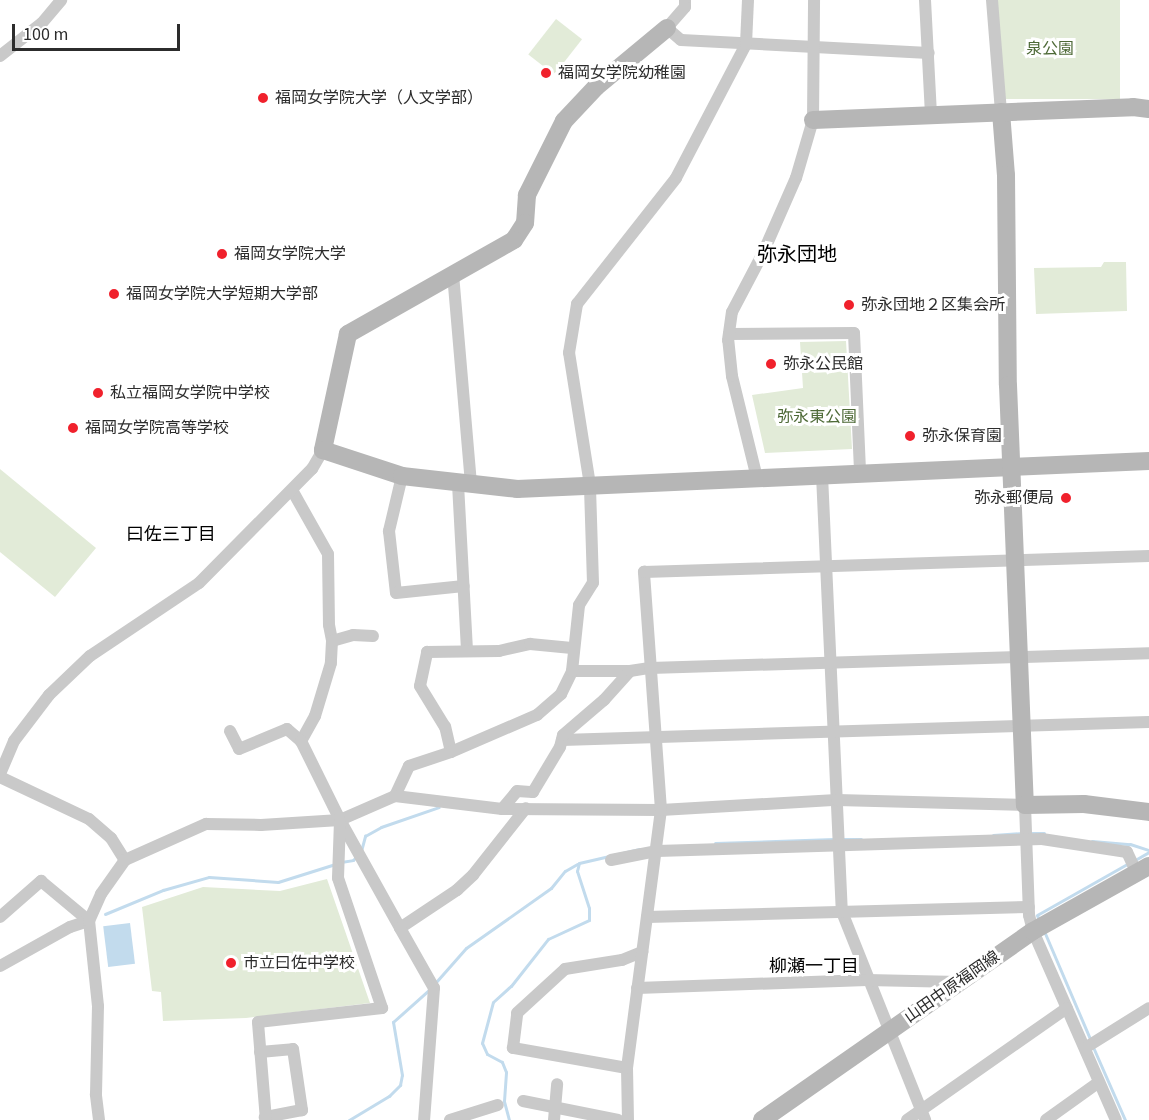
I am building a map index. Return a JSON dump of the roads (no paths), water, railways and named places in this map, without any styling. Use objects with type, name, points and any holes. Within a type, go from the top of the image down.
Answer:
[{"type":"street","points":[[0,56],[42,23],[61,0]]},
{"type":"street","points":[[125,860],[111,838],[89,819],[0,776],[14,741],[49,695],[90,656],[199,583],[312,469],[323,450],[348,334],[514,240],[525,223],[527,195],[564,121],[596,87],[667,28],[685,7],[685,0]]},
{"type":"street","points":[[395,796],[409,766],[451,752],[537,715],[561,694],[572,671],[572,648],[579,605],[593,583],[590,485],[569,353],[577,304],[676,178],[746,44],[748,0]]},
{"type":"street","points":[[757,478],[732,376],[729,334],[732,312],[763,253],[796,178],[813,120],[814,0]]},
{"type":"street","points":[[925,0],[931,114]]},
{"type":"street","points":[[992,0],[1006,175],[1008,385],[1029,907],[1039,928],[1067,1008],[1116,1120]]},
{"type":"street","points":[[667,28],[681,40],[929,53]]},
{"type":"street","points":[[813,120],[1133,107],[1149,109]]},
{"type":"street","points":[[453,274],[464,484],[464,586],[467,651]]},
{"type":"street","points":[[729,334],[854,333],[860,473]]},
{"type":"street","points":[[323,450],[402,476],[517,489],[1149,461]]},
{"type":"street","points":[[822,475],[842,912],[867,980],[923,1115]]},
{"type":"street","points":[[402,476],[389,531],[396,592],[464,586]]},
{"type":"street","points":[[292,490],[328,554],[328,625],[332,641],[331,663],[318,706],[301,741]]},
{"type":"street","points":[[628,1120],[627,1068],[661,810],[644,572],[1149,556]]},
{"type":"street","points":[[332,641],[353,634],[373,636]]},
{"type":"street","points":[[451,752],[445,727],[420,686],[428,652],[499,651],[530,644],[572,648]]},
{"type":"street","points":[[572,671],[630,671],[650,668],[1149,653]]},
{"type":"street","points":[[502,809],[517,791],[533,792],[554,758],[563,735],[604,700],[630,671]]},
{"type":"street","points":[[562,740],[1149,722]]},
{"type":"street","points":[[230,731],[239,749],[287,729],[301,741],[340,820],[432,986],[424,1120]]},
{"type":"street","points":[[99,1120],[96,1094],[98,1006],[89,921],[101,894],[125,860],[206,824],[261,825],[340,820],[395,796],[502,809],[661,810],[837,800],[1024,805],[1084,804],[1148,810]]},
{"type":"street","points":[[400,928],[457,890],[473,875],[526,808]]},
{"type":"street","points":[[260,1053],[293,1048],[302,1110],[266,1118],[260,1053],[258,1022],[382,1008],[338,878],[340,820]]},
{"type":"street","points":[[611,860],[658,846],[1042,839],[1126,852],[1137,866]]},
{"type":"street","name":"山田中原福岡線","points":[[771,1117],[960,982],[1039,928],[1137,866]]},
{"type":"street","points":[[0,917],[40,881],[89,921]]},
{"type":"street","points":[[647,917],[1029,907]]},
{"type":"street","points":[[0,966],[60,932],[89,921]]},
{"type":"street","points":[[627,1068],[513,1048],[517,1013],[565,969],[622,960],[642,952]]},
{"type":"street","points":[[636,988],[867,980],[960,982]]},
{"type":"street","points":[[907,1120],[923,1115],[1067,1008]]},
{"type":"street","points":[[1085,1048],[1149,1008]]},
{"type":"street","points":[[1046,1120],[1099,1082]]},
{"type":"street","points":[[554,1115],[557,1084]]},
{"type":"street","points":[[523,1101],[554,1115],[618,1120]]},
{"type":"street","points":[[450,1120],[498,1104]]},
{"type":"water","points":[[130,923],[135,964],[108,967],[103,926]]},
{"type":"waterway","points":[[361,851],[365,836],[381,827],[439,807]]},
{"type":"waterway","points":[[993,835],[1023,833]]},
{"type":"waterway","points":[[1029,833],[1044,833]]},
{"type":"waterway","points":[[715,843],[834,839]]},
{"type":"waterway","points":[[841,839],[861,839]]},
{"type":"waterway","points":[[1092,841],[1130,844],[1149,850]]},
{"type":"waterway","points":[[509,1120],[504,1101],[506,1072],[502,1062],[487,1054],[482,1043],[493,1002],[511,986],[548,939],[589,920],[589,908],[577,871],[579,863],[639,849]]},
{"type":"waterway","points":[[1135,860],[1149,852]]},
{"type":"waterway","points":[[341,862],[353,860],[357,856]]},
{"type":"waterway","points":[[1039,920],[1037,915],[1129,863]]},
{"type":"waterway","points":[[105,914],[163,890],[209,877],[278,882],[335,864]]},
{"type":"waterway","points":[[436,982],[466,948],[551,888],[565,871],[577,864]]},
{"type":"waterway","points":[[1044,931],[1091,1041]]},
{"type":"waterway","points":[[349,1120],[389,1096],[400,1085],[402,1075],[393,1022],[430,989]]},
{"type":"waterway","points":[[1093,1047],[1125,1120]]},
{"type":"place","name":"福岡女学院幼稚園","points":[[546,73]]},
{"type":"place","name":"福岡女学院大学（人文学部）","points":[[263,98]]},
{"type":"place","name":"福岡女学院大学","points":[[222,254]]},
{"type":"place","name":"福岡女学院大学短期大学部","points":[[114,294]]},
{"type":"place","name":"弥永団地２区集会所","points":[[849,305]]},
{"type":"place","name":"弥永公民館","points":[[771,364]]},
{"type":"place","name":"私立福岡女学院中学校","points":[[98,393]]},
{"type":"place","name":"福岡女学院高等学校","points":[[73,428]]},
{"type":"place","name":"弥永保育園","points":[[910,436]]},
{"type":"place","name":"弥永郵便局","points":[[1066,498]]},
{"type":"place","name":"市立曰佐中学校","points":[[231,963]]},
{"type":"district","name":"弥永団地","points":[[797,255]]},
{"type":"district","name":"曰佐三丁目","points":[[171,535]]},
{"type":"district","name":"柳瀬一丁目","points":[[814,967]]},
{"type":"park label","name":"泉公園","points":[[1050,49]]},
{"type":"park label","name":"弥永東公園","points":[[817,417]]}]
